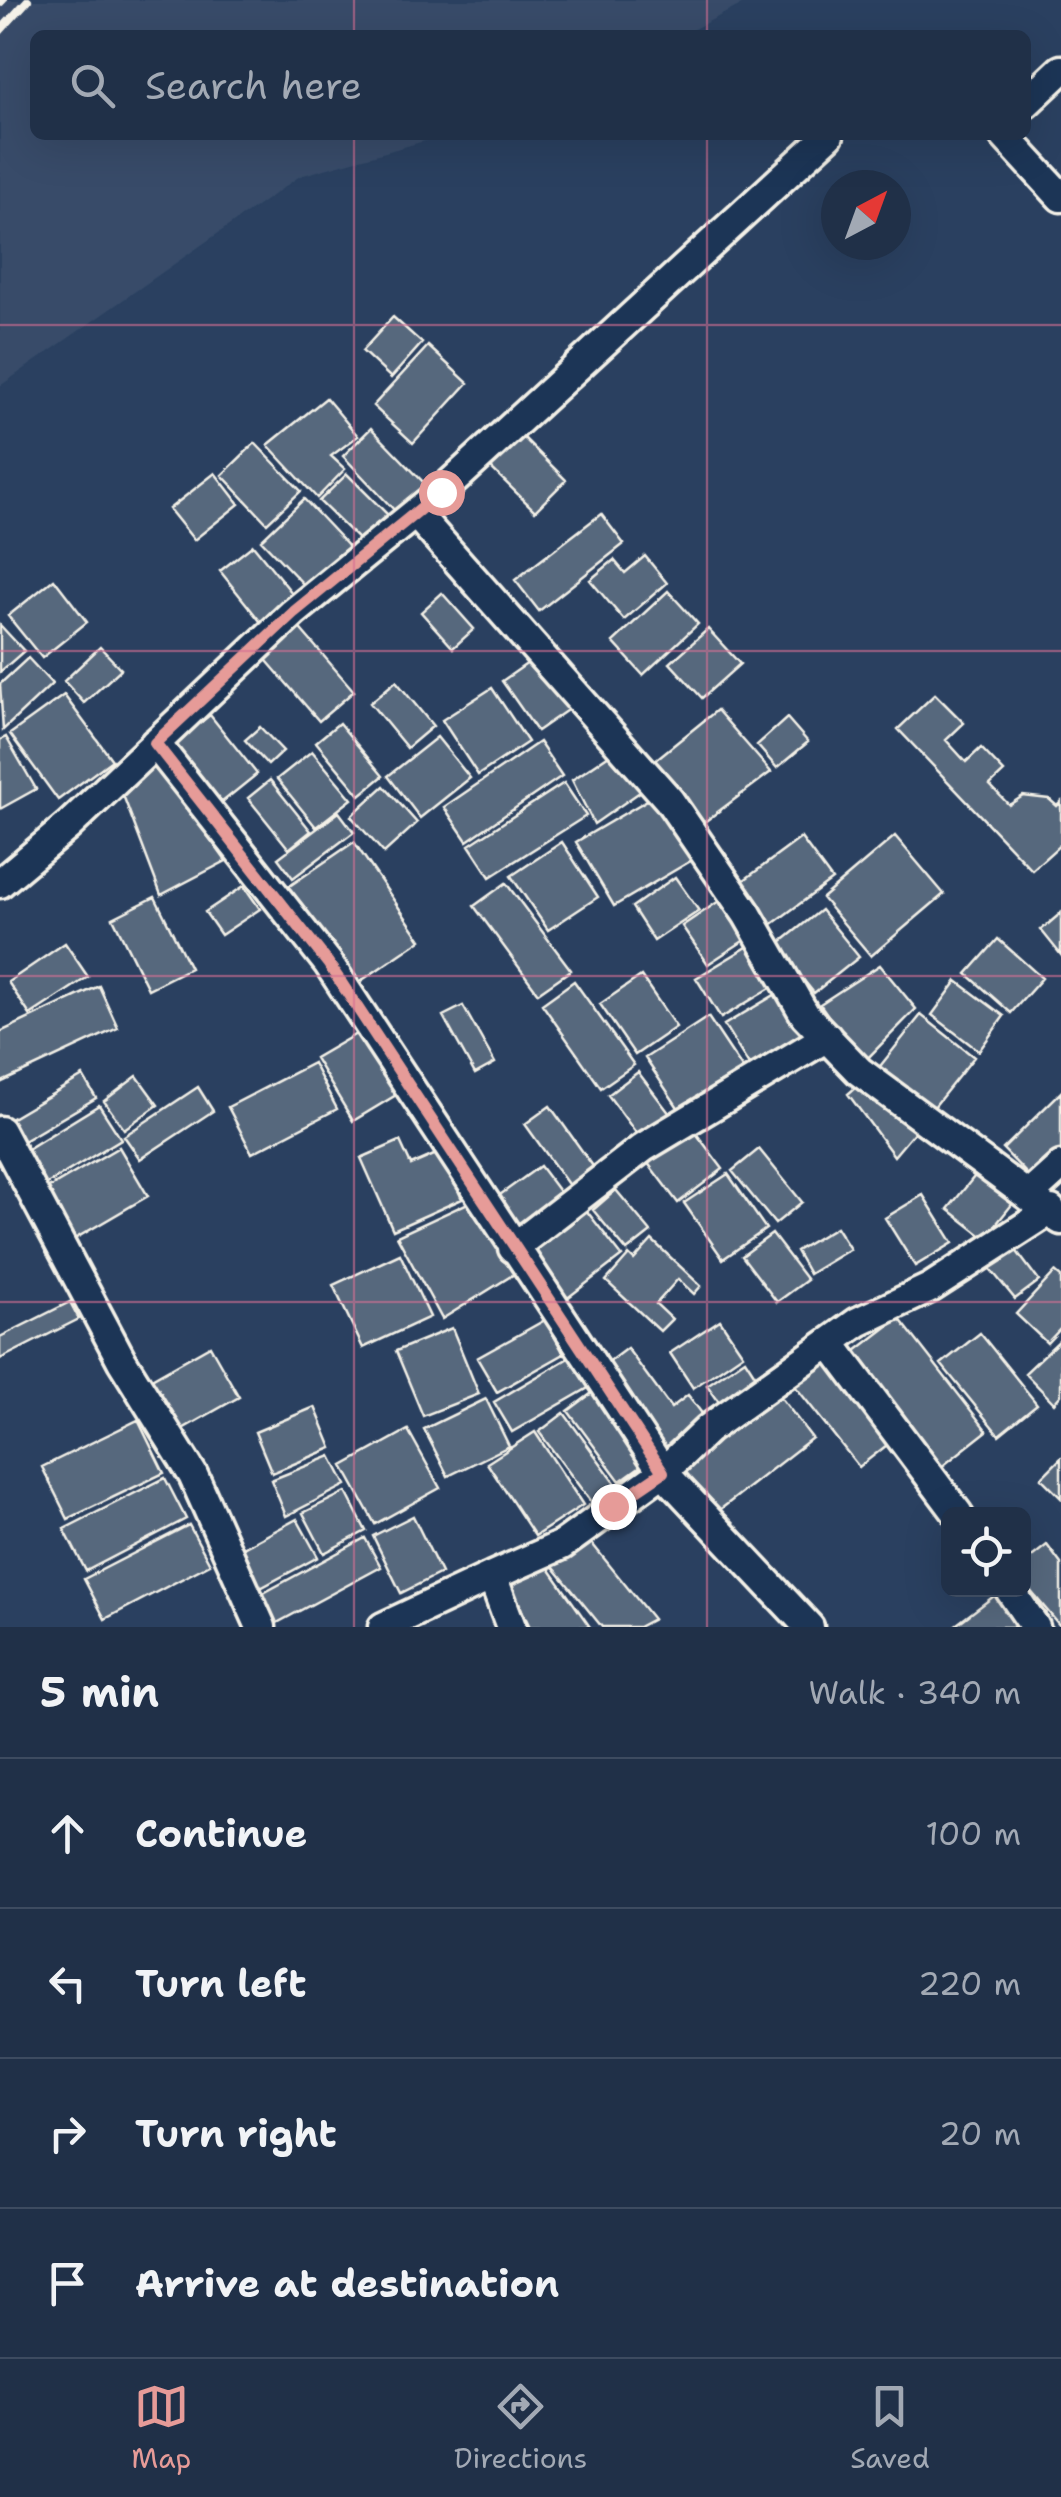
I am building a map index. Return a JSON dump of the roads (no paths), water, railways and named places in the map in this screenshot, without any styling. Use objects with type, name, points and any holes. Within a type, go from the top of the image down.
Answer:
[{"type":"street","points":[[1031,98],[1061,70]]},
{"type":"street","points":[[0,882],[68,826],[294,612],[416,514],[824,140]]},
{"type":"street","points":[[1009,140],[1061,198]]},
{"type":"street","points":[[416,514],[669,800],[746,914],[806,1014],[827,1038],[859,1071],[1047,1208]]},
{"type":"street","points":[[155,743],[328,963],[663,1472],[809,1627]]},
{"type":"street","points":[[513,1248],[644,1148],[827,1038]]},
{"type":"street","points":[[0,1131],[122,1360],[192,1475],[262,1627]]},
{"type":"street","points":[[383,1627],[562,1545],[663,1472],[708,1430],[858,1322],[930,1288],[1047,1208],[1061,1166]]},
{"type":"street","points":[[830,1343],[953,1507]]},
{"type":"street","points":[[492,1576],[511,1627]]},
{"type":"street","points":[[1015,1597],[1034,1627]]},
{"type":"railway","points":[[0,3],[3,0]]},
{"type":"railway","points":[[0,31],[28,0]]}]
